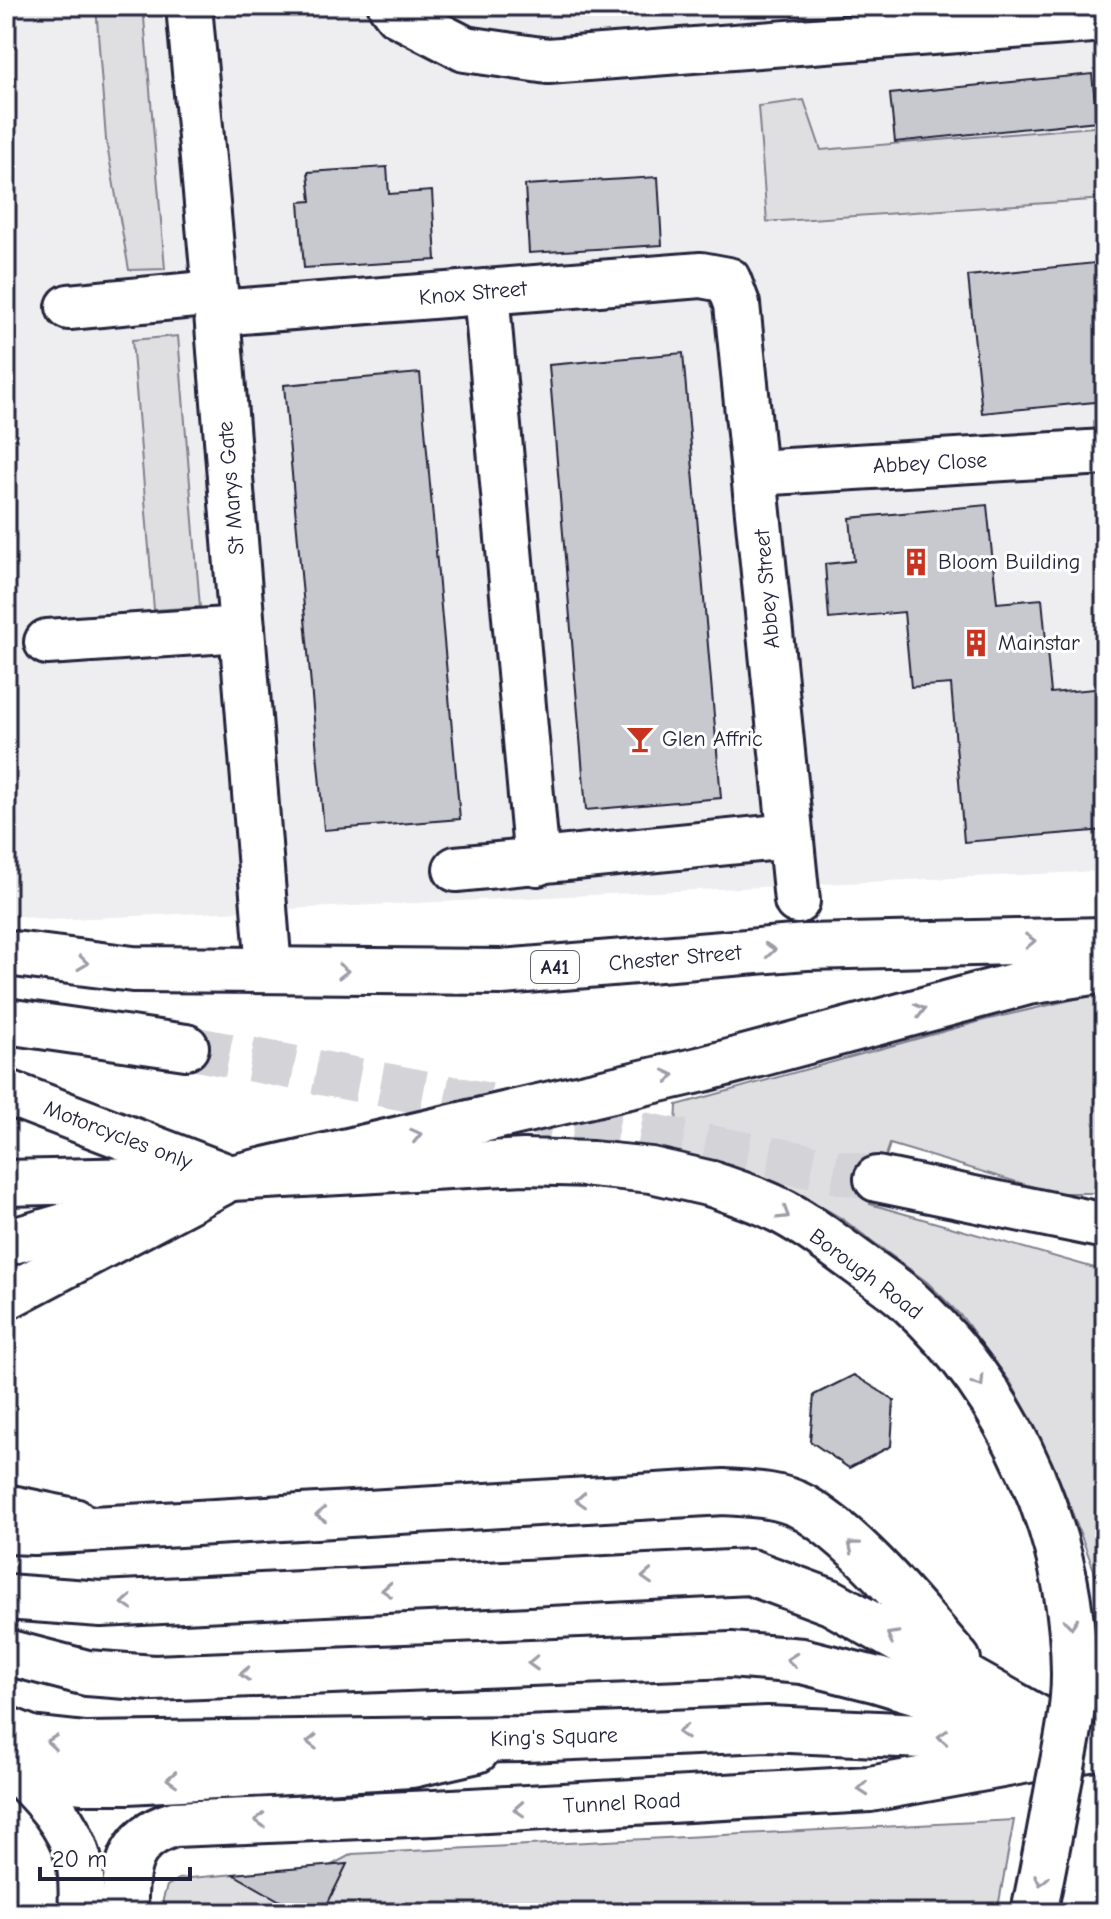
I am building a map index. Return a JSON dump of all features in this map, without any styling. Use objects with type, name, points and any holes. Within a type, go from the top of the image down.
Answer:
[{"type":"main road","name":"St Marys Gate","points":[[189,6],[269,970]]},
{"type":"main road","points":[[391,6],[397,14],[465,49],[548,61],[1105,19]]},
{"type":"main road","name":"Knox Street","points":[[69,307],[486,292],[701,275],[728,280]]},
{"type":"main road","name":"Abbey Street","points":[[728,280],[737,304],[797,901]]},
{"type":"main road","points":[[486,292],[537,863]]},
{"type":"main road","name":"Abbey Close","points":[[755,473],[1105,452]]},
{"type":"main road","points":[[47,642],[242,629]]},
{"type":"main road","points":[[456,869],[790,836]]},
{"type":"main road","name":"Chester Street","points":[[6,953],[133,969],[502,972],[806,947],[1105,940]]},
{"type":"main road","points":[[6,1243],[231,1178],[703,1069],[1028,982],[1105,970]]},
{"type":"main road","points":[[6,1021],[186,1047]]},
{"type":"main road","name":"Motorcycles only","points":[[6,1092],[231,1178]]},
{"type":"main road","points":[[6,1159],[231,1178]]},
{"type":"main road","name":"Borough Road","points":[[231,1178],[524,1162],[651,1170],[712,1184],[776,1208],[837,1247],[908,1300],[962,1356],[995,1407],[1025,1460],[1047,1513],[1062,1570],[1072,1624],[1074,1677],[1068,1737],[1034,1913]]},
{"type":"main road","points":[[6,1183],[231,1178]]},
{"type":"main road","points":[[6,1211],[231,1178]]},
{"type":"main road","points":[[6,1272],[231,1178]]},
{"type":"main road","points":[[6,1297],[231,1178]]},
{"type":"main road","points":[[877,1179],[1105,1226]]},
{"type":"main road","points":[[6,1531],[112,1528],[724,1492],[767,1495],[802,1506],[861,1552],[981,1686]]},
{"type":"main road","points":[[6,1507],[112,1528]]},
{"type":"main road","points":[[6,1597],[101,1604],[750,1572],[831,1602],[981,1686],[1097,1744]]},
{"type":"main road","points":[[6,1652],[87,1673],[154,1678],[731,1655],[802,1661],[1097,1744]]},
{"type":"main road","name":"King's Square","points":[[6,1729],[31,1739],[86,1745],[526,1739],[768,1729],[1097,1744]]},
{"type":"main road","points":[[14,1766],[84,1781],[128,1781],[411,1765],[526,1739]]},
{"type":"main road","name":"Tunnel Road","points":[[125,1913],[124,1882],[130,1860],[141,1840],[154,1830],[174,1824],[870,1789],[1097,1744]]},
{"type":"main road","points":[[14,1766],[47,1800],[70,1838],[79,1859],[82,1913]]},
{"type":"shaded area","points":[[6,6],[1105,6],[1105,871],[50,920],[6,914]]},
{"type":"shaded area","points":[[96,6],[143,6],[165,269],[129,270],[106,140]]},
{"type":"shaded area","points":[[804,100],[821,150],[1105,126],[1105,199],[767,222],[758,106]]},
{"type":"shaded area","points":[[178,336],[200,607],[154,610],[132,340]]},
{"type":"shaded area","points":[[1105,992],[1105,1193],[1054,1193],[890,1144],[870,1204],[1105,1271],[1105,1638],[1094,1570],[1062,1486],[1035,1426],[1011,1383],[962,1317],[927,1282],[841,1218],[796,1192],[675,1150],[677,1105],[985,1020]]},
{"type":"shaded area","points":[[1014,1820],[997,1913],[163,1913],[167,1886],[179,1879],[330,1866],[352,1854]]},
{"type":"building","points":[[1092,74],[1097,121],[895,142],[890,94]]},
{"type":"building","points":[[387,167],[389,194],[432,191],[436,260],[304,268],[299,202],[311,201],[308,172]]},
{"type":"building","points":[[658,177],[662,245],[529,253],[525,185]]},
{"type":"building","points":[[1105,262],[1105,401],[982,413],[968,276]]},
{"type":"building","points":[[683,353],[721,798],[586,810],[549,365]]},
{"type":"building","points":[[420,373],[460,819],[324,830],[284,385]]},
{"type":"building","points":[[987,505],[997,603],[1042,599],[1051,693],[1105,688],[1105,830],[964,842],[951,684],[911,687],[904,612],[829,619],[825,564],[854,561],[850,518]]},
{"type":"building","points":[[854,1375],[894,1400],[891,1446],[849,1468],[810,1441],[814,1395]]},
{"type":"building","points":[[347,1864],[323,1913],[301,1913],[233,1874]]},
{"type":"tunnel","points":[[186,1047],[877,1179]]},
{"type":"place","name":"Bloom Building","points":[[916,562]]},
{"type":"place","name":"Mainstar","points":[[976,643]]},
{"type":"place","name":"Glen Affric","points":[[640,739]]}]
